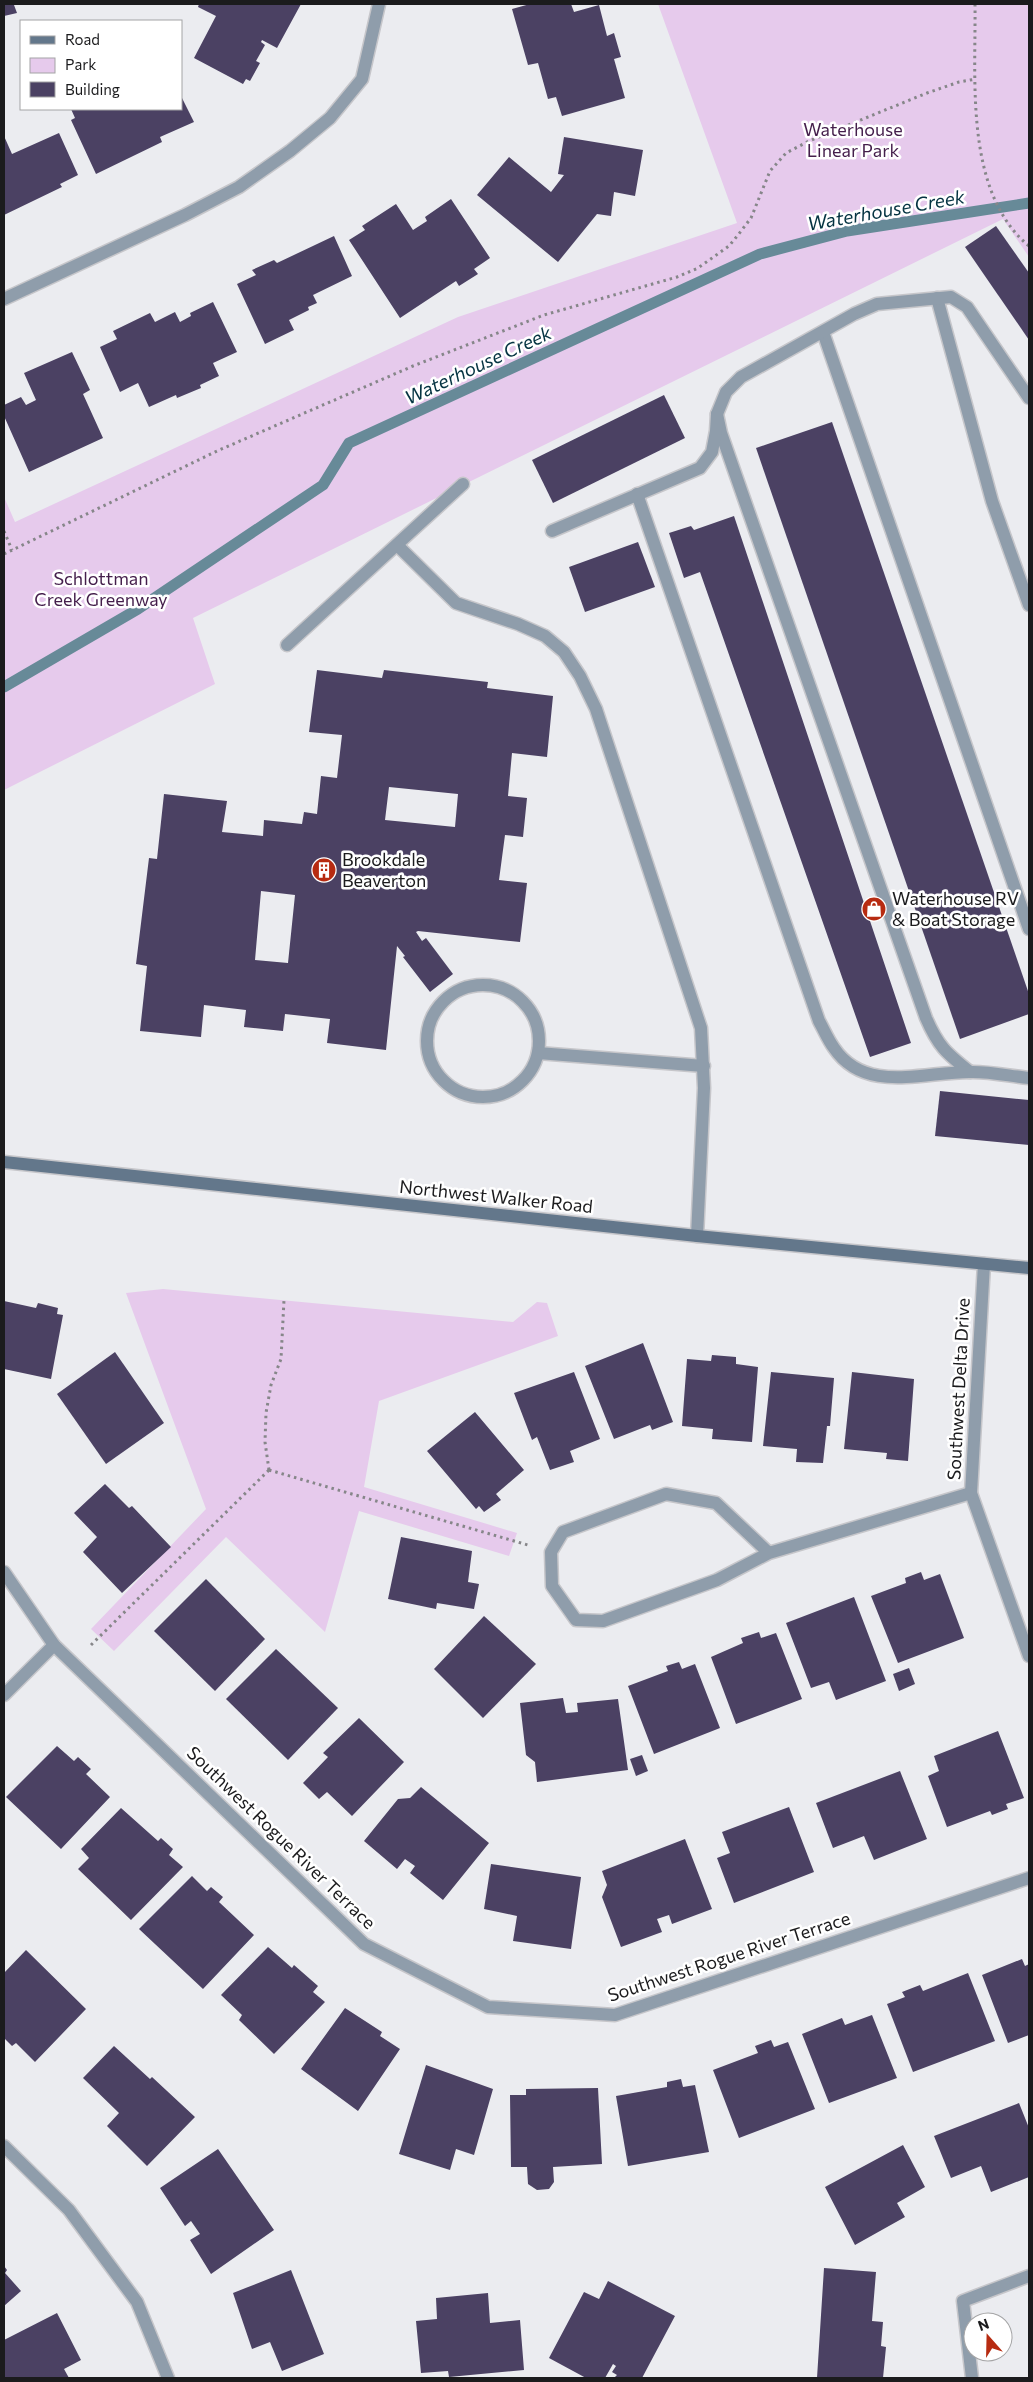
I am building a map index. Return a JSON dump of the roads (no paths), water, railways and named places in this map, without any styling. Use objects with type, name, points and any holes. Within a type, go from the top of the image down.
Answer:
[{"type":"main road","name":"Northwest Walker Road","points":[[4,1162],[697,1236],[1029,1268]]},
{"type":"street","points":[[4,299],[185,215],[239,186],[290,151],[330,118],[362,79],[379,4]]},
{"type":"street","points":[[552,531],[700,468],[712,452],[717,414],[726,392],[741,377],[854,314],[877,304],[951,297],[967,307],[1029,398]]},
{"type":"street","points":[[937,298],[992,501],[1029,605]]},
{"type":"street","points":[[824,332],[1029,929]]},
{"type":"street","points":[[717,414],[721,433],[926,1018],[934,1038],[946,1053],[970,1072]]},
{"type":"street","points":[[287,645],[463,484]]},
{"type":"street","points":[[637,494],[819,1021],[834,1049],[850,1065],[868,1075],[894,1078],[970,1072],[1029,1078]]},
{"type":"street","points":[[397,545],[456,603],[518,624],[545,636],[564,652],[580,676],[596,709],[701,1028],[704,1066],[697,1236]]},
{"type":"street","points":[[491,985],[508,991],[523,1002],[534,1017],[539,1034],[538,1053],[531,1070],[519,1085],[503,1094],[484,1097],[466,1095],[449,1086],[436,1073],[428,1056],[426,1038],[430,1019],[440,1004],[455,992],[472,986],[491,985]]},
{"type":"street","points":[[538,1053],[704,1066]]},
{"type":"street","name":"Southwest Delta Drive","points":[[984,1264],[971,1493],[1029,1656]]},
{"type":"street","points":[[769,1553],[716,1503],[666,1494],[563,1532],[551,1552],[552,1586],[576,1620],[603,1621],[716,1580],[769,1553],[971,1493]]},
{"type":"street","name":"Southwest Rogue River Terrace","points":[[4,1572],[54,1645],[364,1944],[488,2007],[615,2015],[1029,1878]]},
{"type":"street","points":[[4,1695],[54,1645]]},
{"type":"street","points":[[4,2146],[69,2210],[137,2302],[168,2378]]},
{"type":"street","points":[[972,2378],[963,2301],[1029,2276]]},
{"type":"waterway","name":"Waterhouse Creek","points":[[4,687],[138,609],[323,485],[349,443],[760,254],[847,231],[1029,203]]},
{"type":"place","name":"Brookdale Beaverton","points":[[324,870]]},
{"type":"place","name":"Waterhouse RV & Boat Storage","points":[[874,909]]},
{"type":"park label","name":"Waterhouse Linear Park","points":[[853,140]]},
{"type":"park label","name":"Schlottman Creek Greenway","points":[[101,589]]}]
